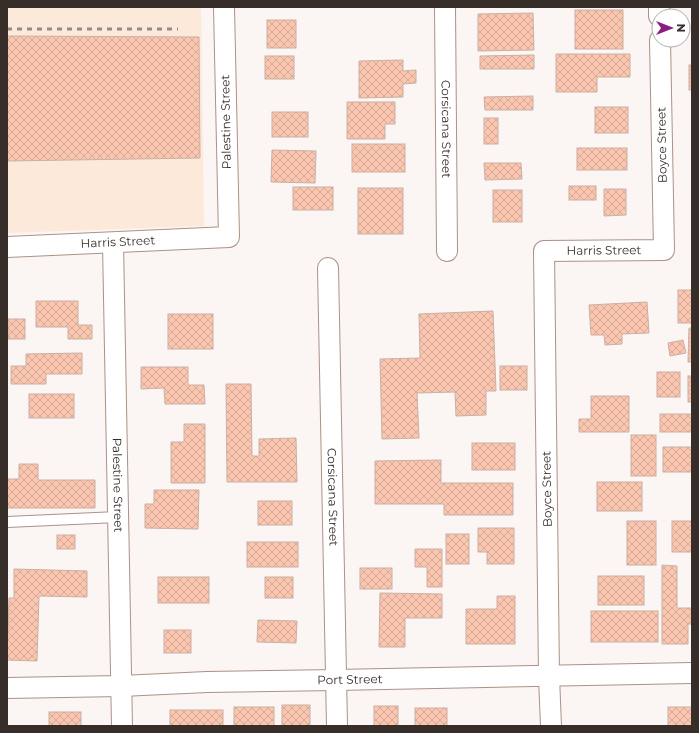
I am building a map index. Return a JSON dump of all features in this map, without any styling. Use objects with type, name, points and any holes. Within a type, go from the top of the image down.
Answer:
[{"type":"street","name":"Palestine Street","points":[[224,7],[229,237]]},
{"type":"street","name":"Corsicana Street","points":[[445,7],[447,251]]},
{"type":"street","name":"Boyce Street","points":[[660,48],[664,250]]},
{"type":"street","name":"Harris Street","points":[[7,247],[229,237]]},
{"type":"street","name":"Palestine Street","points":[[113,243],[122,726]]},
{"type":"street","name":"Harris Street","points":[[544,251],[664,250]]},
{"type":"street","name":"Boyce Street","points":[[544,251],[549,677],[551,726]]},
{"type":"street","name":"Corsicana Street","points":[[328,268],[337,726]]},
{"type":"street","name":"Port Street","points":[[7,688],[121,686],[207,682],[549,677],[692,673]]},
{"type":"lane","points":[[7,522],[118,517]]},
{"type":"shaded area","points":[[7,7],[201,7],[204,226],[7,233]]},
{"type":"building","points":[[575,10],[623,10],[623,49],[575,49]]},
{"type":"building","points":[[533,13],[534,50],[478,51],[478,14]]},
{"type":"building","points":[[267,20],[296,20],[296,48],[267,48]]},
{"type":"building","points":[[7,36],[199,37],[200,158],[7,161]]},
{"type":"building","points":[[556,54],[630,54],[630,77],[597,77],[597,92],[556,92]]},
{"type":"building","points":[[534,55],[534,69],[480,69],[480,56]]},
{"type":"building","points":[[265,56],[294,56],[294,79],[265,79]]},
{"type":"building","points":[[403,60],[403,71],[416,70],[416,83],[403,84],[403,97],[359,98],[359,61]]},
{"type":"building","points":[[689,65],[692,65],[692,90],[689,90]]},
{"type":"building","points":[[533,96],[533,110],[485,110],[484,97]]},
{"type":"building","points":[[347,102],[395,102],[395,124],[385,124],[385,139],[347,139]]},
{"type":"building","points":[[595,107],[628,107],[628,133],[595,133]]},
{"type":"building","points":[[272,112],[308,112],[308,137],[272,137]]},
{"type":"building","points":[[484,118],[498,118],[498,144],[484,144]]},
{"type":"building","points":[[352,144],[405,144],[405,172],[352,172]]},
{"type":"building","points":[[577,148],[627,148],[627,170],[577,170]]},
{"type":"building","points":[[272,150],[316,151],[315,183],[271,182]]},
{"type":"building","points":[[484,163],[521,163],[522,179],[485,180]]},
{"type":"building","points":[[569,186],[596,186],[596,200],[569,200]]},
{"type":"building","points":[[293,187],[333,187],[333,210],[293,210]]},
{"type":"building","points":[[358,188],[403,188],[403,234],[358,234]]},
{"type":"building","points":[[604,189],[626,189],[626,215],[604,216]]},
{"type":"building","points":[[493,190],[522,190],[522,222],[493,222]]},
{"type":"building","points":[[678,290],[692,290],[692,323],[678,323]]},
{"type":"building","points":[[36,301],[78,301],[78,325],[92,325],[92,339],[68,339],[68,327],[36,327]]},
{"type":"building","points":[[647,302],[649,333],[622,334],[622,344],[605,345],[604,335],[591,335],[589,305]]},
{"type":"building","points":[[493,311],[496,391],[486,391],[486,415],[456,416],[455,392],[417,393],[419,438],[382,439],[380,359],[420,358],[419,314]]},
{"type":"building","points":[[168,314],[213,314],[213,349],[168,349]]},
{"type":"building","points":[[8,319],[25,319],[25,339],[8,339]]},
{"type":"building","points":[[689,328],[692,328],[692,362],[688,362]]},
{"type":"building","points":[[683,340],[686,353],[670,356],[668,343]]},
{"type":"building","points":[[82,353],[82,374],[46,374],[46,384],[11,384],[11,366],[26,366],[26,354]]},
{"type":"building","points":[[500,366],[527,366],[527,390],[500,390]]},
{"type":"building","points":[[141,367],[188,367],[188,385],[204,385],[205,404],[165,404],[164,388],[141,389]]},
{"type":"building","points":[[657,372],[680,372],[680,397],[657,397]]},
{"type":"building","points":[[688,376],[692,376],[692,402],[688,402]]},
{"type":"building","points":[[226,384],[251,384],[252,456],[259,456],[259,439],[296,438],[297,482],[227,482]]},
{"type":"building","points":[[29,394],[74,394],[74,418],[29,418]]},
{"type":"building","points":[[591,396],[629,396],[629,432],[579,432],[579,419],[591,419]]},
{"type":"building","points":[[660,414],[692,414],[692,432],[660,432]]},
{"type":"building","points":[[184,424],[205,424],[205,483],[171,483],[171,442],[184,442]]},
{"type":"building","points":[[631,435],[656,435],[656,476],[631,476]]},
{"type":"building","points":[[472,443],[515,443],[515,470],[472,470]]},
{"type":"building","points":[[663,447],[692,447],[692,472],[663,472]]},
{"type":"building","points":[[441,460],[441,483],[513,483],[513,515],[444,515],[444,504],[375,504],[375,461]]},
{"type":"building","points":[[19,464],[38,464],[38,480],[95,480],[95,508],[7,508],[7,479],[19,479]]},
{"type":"building","points":[[597,482],[642,482],[642,511],[597,511]]},
{"type":"building","points":[[154,490],[199,490],[198,529],[145,528],[145,504],[154,504]]},
{"type":"building","points":[[258,501],[292,501],[292,525],[258,525]]},
{"type":"building","points":[[627,521],[656,521],[656,565],[627,565]]},
{"type":"building","points":[[672,521],[692,521],[692,552],[672,552]]},
{"type":"building","points":[[478,528],[514,528],[514,564],[487,564],[487,552],[478,552]]},
{"type":"building","points":[[446,534],[469,534],[469,564],[446,564]]},
{"type":"building","points":[[57,535],[75,535],[75,549],[57,549]]},
{"type":"building","points":[[247,542],[298,542],[298,567],[247,567]]},
{"type":"building","points":[[415,549],[442,549],[442,587],[427,587],[427,567],[415,567]]},
{"type":"building","points":[[662,565],[677,566],[677,608],[692,608],[692,624],[688,624],[688,644],[662,644]]},
{"type":"building","points":[[360,568],[392,568],[392,589],[360,589]]},
{"type":"building","points":[[14,569],[87,571],[87,597],[39,596],[37,661],[7,660],[9,598],[14,598]]},
{"type":"building","points":[[598,576],[644,576],[644,605],[598,605]]},
{"type":"building","points":[[158,577],[209,577],[209,603],[158,603]]},
{"type":"building","points":[[265,577],[293,577],[293,598],[265,598]]},
{"type":"building","points":[[380,593],[442,594],[442,618],[405,618],[405,647],[379,647]]},
{"type":"building","points":[[497,596],[515,596],[515,644],[466,644],[466,609],[497,609]]},
{"type":"building","points":[[591,611],[658,611],[658,642],[591,642]]},
{"type":"building","points":[[258,620],[297,621],[296,643],[257,642]]},
{"type":"building","points":[[164,630],[191,630],[191,653],[164,653]]},
{"type":"building","points":[[282,705],[310,705],[310,726],[282,726]]},
{"type":"building","points":[[374,706],[398,706],[398,726],[374,726]]},
{"type":"building","points":[[234,707],[274,707],[274,726],[234,726]]},
{"type":"building","points":[[668,707],[692,707],[692,726],[668,726]]},
{"type":"building","points":[[415,708],[447,708],[447,726],[415,726]]},
{"type":"building","points":[[170,710],[223,710],[223,726],[170,726]]},
{"type":"building","points":[[49,712],[81,712],[81,726],[49,726]]},
{"type":"railway","points":[[7,29],[178,29]]}]
